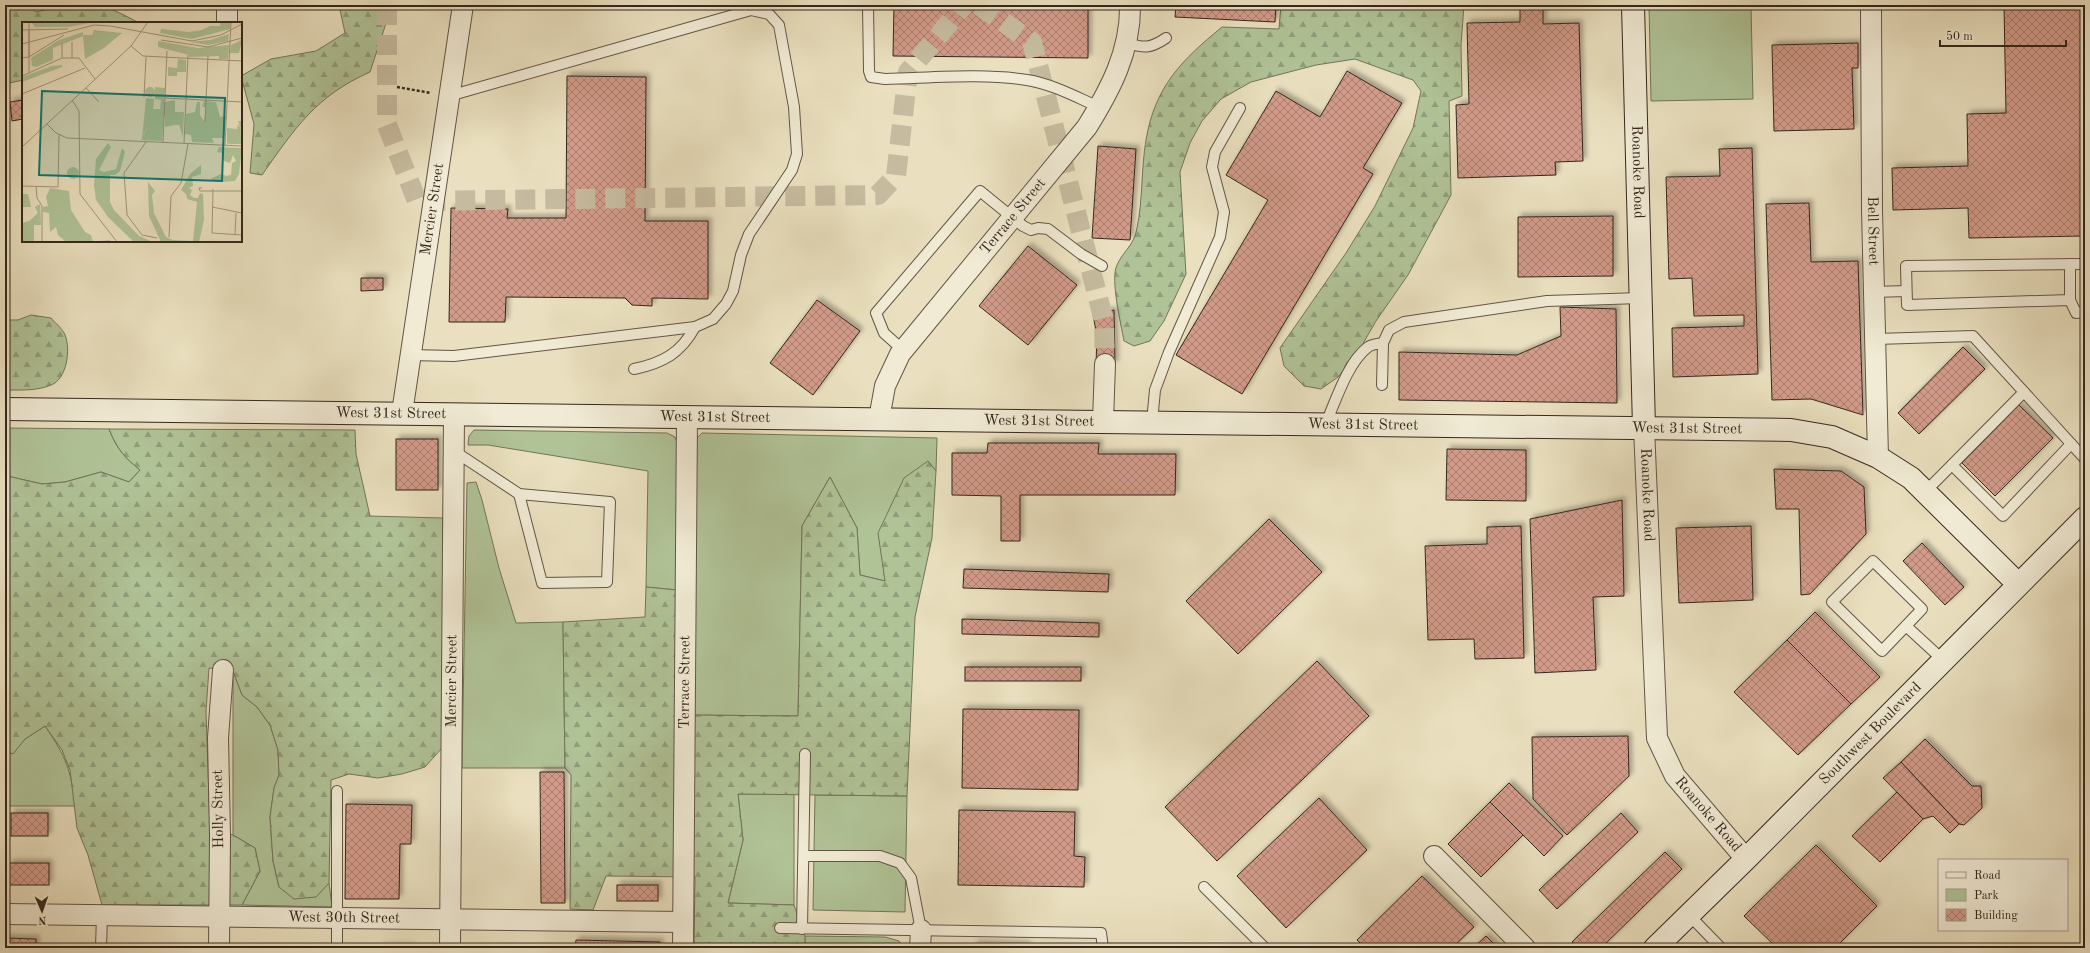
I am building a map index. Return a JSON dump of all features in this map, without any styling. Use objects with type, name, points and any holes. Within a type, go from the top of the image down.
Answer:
[{"type":"main road","name":"Roanoke Road","points":[[1634,5],[1644,427]]},
{"type":"main road","name":"West 31st Street","points":[[5,409],[1326,423],[1791,430],[1832,437],[1878,456],[1911,478],[2018,584]]},
{"type":"main road","name":"Southwest Boulevard","points":[[1656,948],[2085,518]]},
{"type":"street","points":[[227,5],[227,22]]},
{"type":"street","name":"Mercier Street","points":[[402,414],[463,5]]},
{"type":"street","name":"Terrace Street","points":[[879,419],[885,386],[903,350],[1087,127],[1109,91],[1126,44],[1130,5]]},
{"type":"street","name":"Bell Street","points":[[1871,5],[1874,292],[1878,456]]},
{"type":"street","points":[[1103,421],[1105,364]]},
{"type":"street","name":"Mercier Street","points":[[450,948],[454,414]]},
{"type":"street","name":"Terrace Street","points":[[683,948],[687,417]]},
{"type":"street","name":"Roanoke Road","points":[[1644,427],[1657,738],[1675,776],[1746,859]]},
{"type":"street","name":"Holly Street","points":[[219,948],[220,836],[218,738],[223,670]]},
{"type":"street","points":[[1434,856],[1525,948]]},
{"type":"street","name":"West 30th Street","points":[[5,914],[683,922]]},
{"type":"lane","points":[[868,5],[869,64],[871,77],[886,79],[989,78],[1028,80],[1058,90],[1099,107]]},
{"type":"lane","points":[[410,355],[454,356],[696,327],[713,319],[726,304],[733,291],[741,254],[749,234],[792,170],[797,154],[794,107],[779,25],[768,14],[751,10],[731,14],[449,96]]},
{"type":"lane","points":[[1126,44],[1142,48],[1154,46],[1166,38]]},
{"type":"lane","points":[[1152,422],[1155,390],[1169,352],[1220,237],[1224,212],[1212,167],[1215,152],[1240,108]]},
{"type":"lane","points":[[903,350],[884,333],[876,313],[980,192],[1023,226],[1032,230],[1038,228],[1048,229],[1081,254],[1102,266]]},
{"type":"lane","points":[[2070,264],[2070,300],[2076,313],[2085,312]]},
{"type":"lane","points":[[2070,300],[1906,305],[1906,266],[2085,264]]},
{"type":"lane","points":[[1874,292],[1906,291]]},
{"type":"lane","points":[[1382,385],[1383,343],[1389,330],[1404,322],[1546,301],[1641,298]]},
{"type":"lane","points":[[634,369],[659,362],[676,352],[688,341],[696,327]]},
{"type":"lane","points":[[1876,339],[1973,336],[2085,459]]},
{"type":"lane","points":[[1326,423],[1340,389],[1358,356],[1370,346],[1383,343]]},
{"type":"lane","points":[[1925,492],[2024,392]]},
{"type":"lane","points":[[1952,465],[2003,516],[2071,444]]},
{"type":"lane","points":[[454,451],[520,494],[610,502],[607,582],[542,583],[520,494]]},
{"type":"lane","points":[[1873,561],[1922,609],[1906,626],[1882,651],[1832,602],[1873,561]]},
{"type":"lane","points":[[1906,626],[1943,660]]},
{"type":"lane","points":[[802,929],[805,754]]},
{"type":"lane","points":[[337,791],[337,948]]},
{"type":"lane","points":[[804,856],[880,856],[900,863],[911,878],[920,939]]},
{"type":"lane","points":[[1204,887],[1265,948]]},
{"type":"lane","points":[[101,948],[102,915]]},
{"type":"lane","points":[[1689,915],[1721,948]]},
{"type":"lane","points":[[780,928],[920,939],[1101,933],[1104,948]]},
{"type":"path","points":[[397,87],[449,96]]},
{"type":"green space","points":[[83,4],[102,6],[137,22],[22,22],[22,80],[5,84],[5,5],[29,5],[36,12],[64,6]]},
{"type":"green space","points":[[339,5],[392,5],[370,72],[351,81],[335,92],[308,115],[285,142],[262,175],[250,173],[254,124],[242,75],[271,59],[316,51],[345,33]]},
{"type":"green space","points":[[1281,5],[1464,5],[1461,45],[1462,96],[1449,101],[1451,195],[1408,275],[1376,321],[1357,354],[1338,377],[1321,389],[1304,386],[1284,366],[1280,348],[1346,253],[1375,206],[1413,128],[1421,91],[1413,80],[1355,59],[1316,65],[1251,82],[1221,99],[1202,121],[1190,143],[1180,172],[1186,274],[1164,321],[1150,341],[1134,346],[1124,341],[1115,291],[1115,272],[1117,265],[1136,234],[1146,140],[1150,121],[1163,89],[1183,63],[1222,27],[1279,29]]},
{"type":"green space","points":[[1649,5],[1751,5],[1753,99],[1651,101]]},
{"type":"green space","points":[[31,315],[51,318],[64,333],[68,348],[64,370],[61,377],[56,382],[46,387],[29,390],[5,390],[5,320],[18,320]]},
{"type":"green space","points":[[5,428],[109,429],[122,452],[140,470],[129,482],[101,472],[65,482],[42,484],[7,476],[5,477]]},
{"type":"green space","points":[[109,429],[355,430],[356,454],[370,516],[443,518],[442,748],[425,767],[402,774],[378,778],[349,774],[331,780],[329,883],[316,897],[294,899],[279,887],[273,861],[270,817],[274,788],[279,775],[278,750],[270,725],[257,707],[242,695],[233,671],[209,668],[206,711],[210,828],[233,835],[255,848],[260,871],[242,905],[102,905],[88,855],[77,828],[70,770],[62,750],[45,726],[25,739],[13,754],[5,751],[5,477],[7,476],[42,484],[65,482],[101,472],[129,482],[140,470],[122,452]]},
{"type":"green space","points":[[474,430],[667,433],[675,437],[679,448],[677,590],[646,587],[648,471],[488,445],[468,445],[469,436]]},
{"type":"green space","points":[[702,433],[937,438],[936,471],[928,461],[879,533],[885,581],[860,575],[857,528],[830,477],[802,526],[798,716],[691,715],[694,441]]},
{"type":"green space","points":[[928,461],[936,471],[932,538],[915,617],[907,796],[738,794],[743,840],[728,903],[794,905],[805,936],[805,948],[694,948],[695,877],[606,876],[593,910],[570,909],[571,775],[565,768],[563,622],[645,617],[646,587],[677,590],[691,715],[798,716],[802,526],[830,477],[857,528],[860,575],[885,581],[878,533],[904,478]]},
{"type":"green space","points":[[476,482],[499,568],[516,623],[563,622],[565,768],[462,768],[467,483]]},
{"type":"green space","points":[[233,671],[242,695],[257,707],[270,725],[278,750],[279,775],[274,788],[270,817],[273,861],[279,887],[315,897],[329,883],[332,907],[242,905],[260,871],[255,848],[233,835]]},
{"type":"green space","points":[[45,726],[63,756],[72,782],[76,806],[5,806],[5,751],[13,753],[25,739]]},
{"type":"green space","points":[[738,794],[794,794],[794,905],[728,903],[743,840]]},
{"type":"green space","points":[[815,795],[907,796],[905,912],[813,910]]},
{"type":"green space","points":[[805,936],[885,937],[899,941],[904,948],[805,948]]},
{"type":"building","points":[[894,5],[1088,5],[1088,58],[893,56]]},
{"type":"building","points":[[1176,5],[1276,5],[1275,22],[1175,17]]},
{"type":"building","points":[[1520,5],[1543,5],[1543,24],[1579,23],[1583,161],[1555,162],[1556,175],[1458,178],[1456,105],[1469,104],[1467,23],[1520,22]]},
{"type":"building","points":[[2004,5],[2085,5],[2085,236],[1969,238],[1968,208],[1893,210],[1892,168],[1968,166],[1967,114],[2006,113]]},
{"type":"building","points":[[1858,43],[1858,68],[1852,68],[1854,129],[1774,131],[1772,45]]},
{"type":"building","points":[[1347,71],[1402,103],[1363,168],[1373,174],[1242,394],[1176,355],[1268,200],[1226,175],[1276,91],[1320,117]]},
{"type":"building","points":[[567,76],[646,77],[645,221],[708,221],[708,299],[652,298],[652,306],[632,305],[625,298],[506,297],[505,322],[449,322],[451,208],[508,209],[507,218],[566,218]]},
{"type":"building","points":[[22,100],[22,119],[12,121],[10,102]]},
{"type":"building","points":[[1098,146],[1136,149],[1130,240],[1092,238]]},
{"type":"building","points":[[1752,148],[1758,374],[1673,377],[1672,328],[1744,326],[1744,315],[1694,316],[1692,278],[1669,279],[1666,177],[1720,176],[1719,149]]},
{"type":"building","points":[[1809,203],[1811,262],[1858,261],[1863,415],[1811,399],[1772,400],[1766,204]]},
{"type":"building","points":[[1613,216],[1613,276],[1518,277],[1518,217]]},
{"type":"building","points":[[1028,246],[1077,285],[1028,345],[979,306]]},
{"type":"building","points":[[361,278],[383,278],[383,290],[361,291]]},
{"type":"building","points":[[817,300],[860,331],[813,395],[770,363]]},
{"type":"building","points":[[1560,307],[1616,309],[1617,403],[1399,400],[1399,352],[1517,355],[1561,336]]},
{"type":"building","points":[[1114,310],[1115,364],[1096,364],[1097,336],[1093,315]]},
{"type":"building","points":[[1963,347],[1985,369],[1919,434],[1898,413]]},
{"type":"building","points":[[2019,405],[2053,438],[1995,496],[1962,463]]},
{"type":"building","points":[[396,439],[438,439],[438,490],[396,490]]},
{"type":"building","points":[[988,443],[1099,443],[1098,454],[1176,454],[1175,495],[1020,495],[1020,541],[1001,541],[1001,496],[952,495],[952,453],[987,453]]},
{"type":"building","points":[[1447,449],[1526,450],[1526,501],[1446,500]]},
{"type":"building","points":[[1774,469],[1841,471],[1864,487],[1866,534],[1810,594],[1801,595],[1799,509],[1776,509]]},
{"type":"building","points":[[1622,500],[1624,596],[1593,597],[1596,670],[1535,673],[1530,519]]},
{"type":"building","points":[[1269,519],[1322,572],[1238,654],[1186,601]]},
{"type":"building","points":[[1521,526],[1524,658],[1475,659],[1474,639],[1428,640],[1425,546],[1487,544],[1487,527]]},
{"type":"building","points":[[1751,526],[1753,600],[1679,603],[1676,528]]},
{"type":"building","points":[[1922,543],[1964,587],[1945,605],[1903,561]]},
{"type":"building","points":[[964,569],[1109,574],[1108,592],[963,588]]},
{"type":"building","points":[[1815,612],[1880,677],[1851,704],[1787,640]]},
{"type":"building","points":[[962,619],[1099,623],[1099,637],[962,634]]},
{"type":"building","points":[[1787,640],[1851,704],[1798,755],[1734,692]]},
{"type":"building","points":[[1317,661],[1369,716],[1217,861],[1165,807]]},
{"type":"building","points":[[965,667],[1081,667],[1081,681],[965,681]]},
{"type":"building","points":[[963,709],[1079,710],[1078,790],[962,788]]},
{"type":"building","points":[[1628,736],[1629,776],[1567,835],[1533,799],[1532,737]]},
{"type":"building","points":[[1925,739],[1972,786],[1981,786],[1982,808],[1964,825],[1959,824],[1901,762]]},
{"type":"building","points":[[1901,762],[1959,824],[1950,833],[1933,816],[1923,819],[1883,778]]},
{"type":"building","points":[[540,772],[564,772],[565,903],[541,903]]},
{"type":"building","points":[[1509,783],[1563,836],[1544,856],[1490,802]]},
{"type":"building","points":[[1897,792],[1923,819],[1880,862],[1852,836]]},
{"type":"building","points":[[1319,798],[1367,850],[1286,928],[1237,876]]},
{"type":"building","points":[[1490,802],[1523,835],[1481,877],[1448,844]]},
{"type":"building","points":[[346,804],[412,805],[411,844],[400,844],[399,899],[345,899]]},
{"type":"building","points":[[959,810],[1075,812],[1074,856],[1085,857],[1084,887],[958,885]]},
{"type":"building","points":[[11,813],[48,813],[48,836],[11,836]]},
{"type":"building","points":[[1621,813],[1638,832],[1557,909],[1539,890]]},
{"type":"building","points":[[1816,845],[1877,906],[1835,948],[1777,948],[1744,916]]},
{"type":"building","points":[[1665,852],[1682,869],[1601,948],[1578,948],[1572,942]]},
{"type":"building","points":[[9,863],[49,863],[49,885],[9,885]]},
{"type":"building","points":[[1422,876],[1474,927],[1452,948],[1365,948],[1357,940]]},
{"type":"building","points":[[617,885],[658,885],[658,901],[617,901]]},
{"type":"building","points":[[1486,936],[1498,948],[1473,948]]},
{"type":"building","points":[[5,938],[36,939],[36,948],[5,948]]},
{"type":"building","points":[[576,940],[660,942],[660,948],[575,948]]},
{"type":"building","points":[[974,944],[1027,945],[1027,948],[974,948]]},
{"type":"building","points":[[411,947],[411,948],[381,948]]},
{"type":"tunnel","points":[[387,5],[387,125],[417,201],[878,195],[896,176],[908,72],[964,5]]},
{"type":"tunnel","points":[[979,5],[1032,42],[1104,321],[1105,364]]}]
